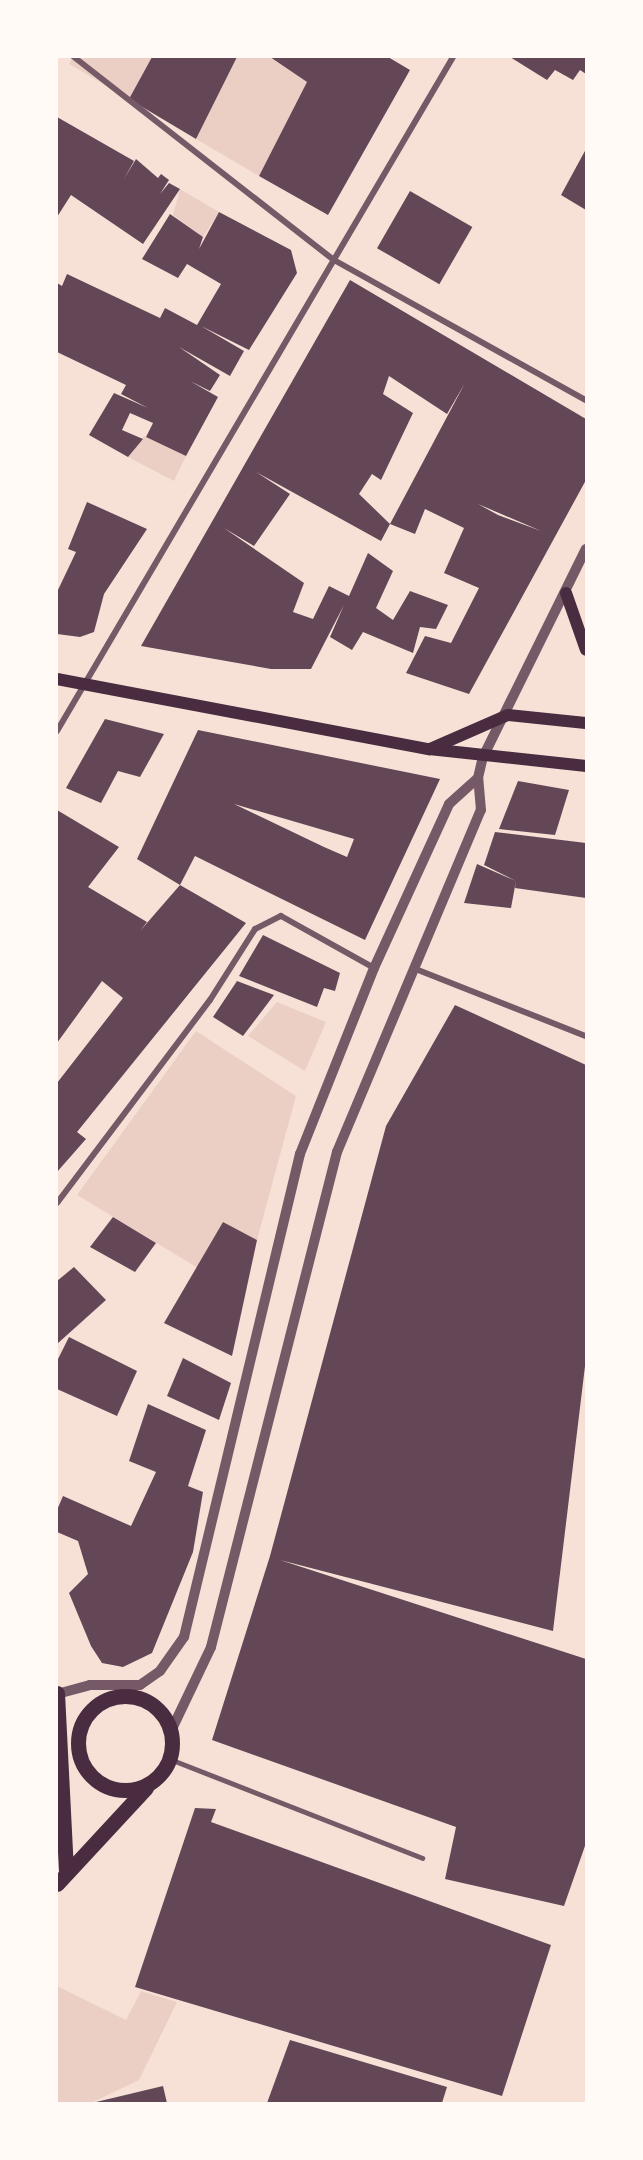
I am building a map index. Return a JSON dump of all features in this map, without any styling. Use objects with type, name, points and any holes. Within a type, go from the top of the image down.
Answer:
[{"type":"main road","points":[[566,593],[586,650]]},
{"type":"main road","points":[[57,679],[84,682],[429,749],[483,757],[586,766]]},
{"type":"main road","points":[[429,749],[508,715],[586,723]]},
{"type":"main road","points":[[57,1694],[66,1870]]},
{"type":"main road","points":[[57,1884],[66,1870],[148,1785],[170,1759],[171,1731],[153,1705],[123,1696],[106,1700],[81,1724],[77,1742],[89,1775],[116,1790],[148,1785]]},
{"type":"street","points":[[74,57],[334,260],[586,400]]},
{"type":"street","points":[[57,731],[453,57]]},
{"type":"street","points":[[171,1731],[211,1647],[337,1152],[411,967],[481,810],[478,778],[483,757],[508,715],[586,549]]},
{"type":"street","points":[[57,1694],[90,1685],[140,1685],[160,1671],[184,1637],[300,1154],[374,968],[449,804],[478,778]]},
{"type":"street","points":[[57,1203],[203,1010],[255,929],[281,916],[374,968]]},
{"type":"street","points":[[411,967],[586,1036]]},
{"type":"street","points":[[57,1856],[66,1870]]},
{"type":"lane","points":[[170,1759],[422,1858]]},
{"type":"shaded area","points":[[73,57],[152,57],[129,99],[69,64]]},
{"type":"shaded area","points":[[237,57],[269,57],[307,82],[259,176],[196,139]]},
{"type":"shaded area","points":[[180,189],[219,212],[203,237],[173,215]]},
{"type":"shaded area","points":[[144,436],[186,456],[174,481],[128,457]]},
{"type":"shaded area","points":[[277,1002],[326,1022],[305,1071],[248,1036]]},
{"type":"shaded area","points":[[196,1031],[296,1096],[257,1240],[223,1222],[198,1268],[77,1195]]},
{"type":"shaded area","points":[[57,1986],[126,2020],[141,1991],[177,2002],[139,2080],[91,2103],[57,2103]]},
{"type":"building","points":[[152,57],[237,57],[196,139],[129,99]]},
{"type":"building","points":[[270,57],[388,57],[410,70],[328,215],[259,176],[307,82]]},
{"type":"building","points":[[510,57],[586,57],[586,74],[580,70],[573,80],[555,70],[547,80]]},
{"type":"building","points":[[57,117],[134,161],[124,179],[136,159],[158,178],[161,174],[169,180],[160,194],[169,183],[180,189],[143,244],[71,195],[57,217]]},
{"type":"building","points":[[586,149],[586,210],[561,195]]},
{"type":"building","points":[[410,191],[472,227],[439,284],[377,248]]},
{"type":"building","points":[[219,212],[291,250],[297,273],[249,350],[201,326],[244,351],[230,376],[179,347],[220,375],[210,391],[190,381],[218,397],[186,456],[146,437],[153,423],[130,413],[122,430],[143,439],[128,457],[89,435],[114,393],[148,408],[121,394],[126,385],[57,352],[57,283],[62,286],[67,274],[160,318],[165,308],[197,325],[221,284],[187,264],[178,278],[142,259],[170,214],[203,237],[199,249]]},
{"type":"building","points":[[350,280],[586,419],[586,480],[469,694],[406,673],[425,636],[451,643],[479,588],[444,573],[464,528],[425,509],[415,534],[390,524],[381,541],[256,472],[290,494],[254,546],[224,528],[304,583],[293,612],[313,619],[329,586],[349,596],[368,553],[393,571],[376,608],[393,620],[410,591],[448,605],[436,629],[420,627],[413,653],[363,632],[352,650],[330,637],[344,605],[311,669],[271,669],[141,646]],"holes":[[[389,376],[447,414],[465,383],[390,524],[359,494],[372,474],[381,480],[413,413],[383,394]],[[478,504],[541,531],[498,515]]]},
{"type":"building","points":[[87,502],[147,529],[104,594],[94,632],[80,637],[57,634],[57,592],[76,552],[68,549]]},
{"type":"building","points":[[105,719],[164,734],[140,777],[118,771],[101,803],[66,788]]},
{"type":"building","points":[[198,730],[440,779],[365,940],[195,856],[180,885],[137,859]],"holes":[[[234,804],[354,839],[347,857]]]},
{"type":"building","points":[[518,781],[569,790],[555,835],[499,829]]},
{"type":"building","points":[[57,810],[119,847],[88,887],[147,922],[140,931],[180,885],[246,923],[77,1132],[86,1139],[57,1172],[57,1083],[123,998],[102,981],[57,1043]]},
{"type":"building","points":[[495,832],[586,843],[586,898],[515,888],[516,881],[484,865]]},
{"type":"building","points":[[477,864],[516,881],[511,908],[464,903]]},
{"type":"building","points":[[263,935],[340,973],[335,991],[324,988],[317,1007],[239,976]]},
{"type":"building","points":[[237,981],[274,995],[243,1036],[213,1017]]},
{"type":"building","points":[[455,1005],[586,1065],[586,1358],[553,1631],[280,1560],[586,1659],[586,1843],[564,1906],[445,1879],[456,1827],[212,1740],[270,1556],[386,1126]]},
{"type":"building","points":[[113,1217],[156,1243],[135,1272],[90,1247]]},
{"type":"building","points":[[223,1222],[257,1240],[232,1356],[164,1323]]},
{"type":"building","points":[[74,1267],[106,1300],[57,1344],[57,1281]]},
{"type":"building","points":[[69,1337],[137,1371],[117,1416],[57,1389],[57,1361]]},
{"type":"building","points":[[183,1358],[231,1383],[219,1420],[167,1396]]},
{"type":"building","points":[[148,1404],[206,1430],[188,1486],[203,1492],[193,1552],[152,1653],[123,1667],[102,1663],[91,1646],[69,1593],[88,1574],[78,1541],[57,1532],[57,1510],[63,1496],[131,1526],[156,1472],[129,1461]]},
{"type":"building","points":[[195,1808],[216,1809],[211,1822],[551,1945],[502,2096],[135,1987]]},
{"type":"building","points":[[290,2040],[447,2087],[442,2103],[267,2103]]},
{"type":"building","points":[[163,2086],[167,2103],[96,2103],[96,2102]]}]
